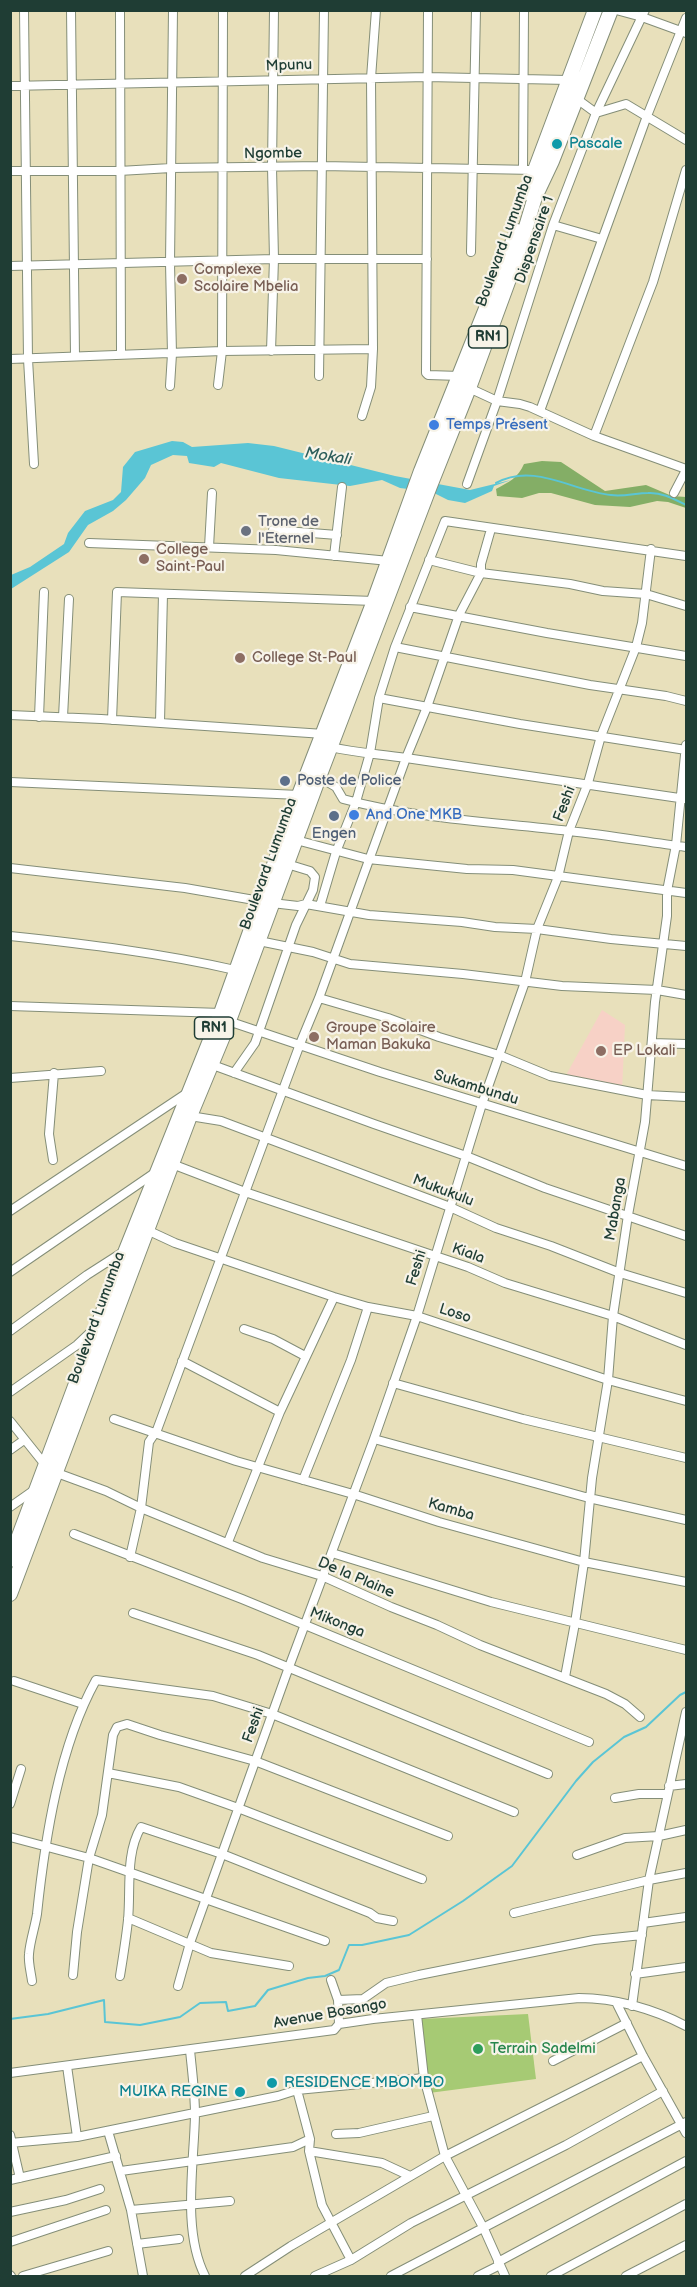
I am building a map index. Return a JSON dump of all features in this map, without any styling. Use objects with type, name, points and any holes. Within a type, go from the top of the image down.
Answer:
[{"type":"highway","points":[[533,197],[529,169],[568,80],[595,10]]},
{"type":"highway","name":"Boulevard Lumumba","points":[[549,160],[602,10]]},
{"type":"highway","points":[[533,197],[554,174],[614,10]]},
{"type":"highway","name":"Boulevard Lumumba","points":[[284,860],[299,795],[329,739],[428,473],[460,376],[533,197],[614,10]]},
{"type":"highway","name":"Boulevard Lumumba","points":[[428,473],[469,388],[516,260],[533,197]]},
{"type":"highway","name":"Boulevard Lumumba","points":[[10,1594],[51,1470],[132,1252],[210,1064],[225,1017],[235,970],[284,860],[296,840],[319,777],[368,601],[419,496]]},
{"type":"highway","name":"Boulevard Lumumba","points":[[92,1361],[98,1326],[132,1252],[147,1230],[187,1093],[225,1017],[259,941],[266,902]]},
{"type":"highway","name":"Boulevard Lumumba","points":[[10,1560],[39,1486],[51,1470]]},
{"type":"street","points":[[24,10],[28,359],[34,464]]},
{"type":"street","points":[[71,10],[75,356]]},
{"type":"street","points":[[120,10],[121,355]]},
{"type":"street","points":[[170,386],[173,10]]},
{"type":"street","points":[[218,385],[222,351],[223,10]]},
{"type":"street","points":[[271,351],[274,259],[272,167],[274,10]]},
{"type":"street","points":[[319,376],[324,10]]},
{"type":"street","points":[[362,416],[371,387],[373,349],[371,78],[376,10]]},
{"type":"street","points":[[428,10],[426,373],[428,375],[460,376]]},
{"type":"street","points":[[471,252],[476,10]]},
{"type":"street","points":[[524,10],[524,81],[529,169]]},
{"type":"street","points":[[614,10],[644,14],[684,32]]},
{"type":"street","name":"Dispensaire 1","points":[[467,484],[497,401],[553,225],[596,113],[644,14]]},
{"type":"street","points":[[540,411],[647,116],[684,32],[687,18]]},
{"type":"street","name":"Mpunu","points":[[10,86],[427,77],[524,81],[568,80]]},
{"type":"street","points":[[580,102],[596,113],[626,104],[686,140]]},
{"type":"street","name":"Ngombe","points":[[10,171],[322,166],[529,169]]},
{"type":"street","points":[[594,436],[653,282],[687,170]]},
{"type":"street","points":[[553,225],[602,239]]},
{"type":"street","points":[[10,266],[274,259],[427,259]]},
{"type":"street","points":[[10,359],[222,351],[373,349]]},
{"type":"street","points":[[469,388],[497,401],[520,404],[540,411],[594,436],[687,470],[674,493]]},
{"type":"street","points":[[334,556],[342,488]]},
{"type":"street","points":[[209,547],[212,493]]},
{"type":"street","points":[[320,906],[336,852],[356,802],[370,753],[379,698],[395,647],[445,521],[687,556]]},
{"type":"street","points":[[130,1557],[141,1508],[149,1442],[154,1435],[319,998],[459,615],[481,573],[481,564],[491,529]]},
{"type":"street","points":[[273,530],[337,535]]},
{"type":"street","points":[[89,543],[276,550],[389,561]]},
{"type":"street","name":"Feshi","points":[[178,1986],[190,1943],[238,1808],[417,1316],[482,1104],[525,982],[537,929],[558,877],[569,831],[588,783],[600,736],[636,647],[646,594],[651,549]]},
{"type":"street","points":[[429,560],[481,573],[603,591],[646,594],[687,606]]},
{"type":"street","points":[[39,717],[44,592]]},
{"type":"street","points":[[112,720],[117,592],[368,601]]},
{"type":"street","points":[[160,722],[163,594]]},
{"type":"street","points":[[63,717],[69,599]]},
{"type":"street","points":[[410,607],[687,656]]},
{"type":"street","points":[[395,647],[590,685],[687,701]]},
{"type":"street","points":[[379,698],[686,750]]},
{"type":"street","points":[[10,716],[160,722],[329,739],[358,754],[370,753],[502,773],[588,783],[683,799]]},
{"type":"street","name":"Mabanga","points":[[565,1677],[584,1562],[589,1498],[608,1380],[613,1316],[628,1215],[641,1152],[668,891],[683,799],[687,745]]},
{"type":"street","points":[[319,777],[336,787],[344,799],[387,809],[687,847]]},
{"type":"street","points":[[10,782],[299,795]]},
{"type":"street","points":[[296,840],[368,859],[466,869],[513,870],[687,894]]},
{"type":"street","points":[[234,1073],[255,1043],[289,948],[313,890],[315,877],[310,871],[284,860]]},
{"type":"street","points":[[10,868],[185,888],[266,902],[298,906],[306,904],[369,915],[537,929],[687,946]]},
{"type":"street","points":[[10,936],[178,957],[235,970]]},
{"type":"street","points":[[259,941],[314,952],[350,964],[562,986],[657,990],[687,995]]},
{"type":"street","points":[[319,998],[388,1018],[498,1055],[550,1076],[648,1095],[687,1097]]},
{"type":"street","name":"Sukambundu","points":[[10,1006],[225,1017],[260,1031],[482,1104],[687,1166]]},
{"type":"street","points":[[652,1043],[687,1044]]},
{"type":"street","points":[[210,1064],[466,1156],[545,1188],[687,1236]]},
{"type":"street","points":[[10,1078],[101,1071]]},
{"type":"street","points":[[53,1160],[49,1134],[54,1073]]},
{"type":"street","points":[[10,1211],[187,1093]]},
{"type":"street","name":"Mukukulu","points":[[190,1116],[221,1121],[266,1137],[620,1273],[687,1293]]},
{"type":"street","points":[[10,1272],[166,1169]]},
{"type":"street","name":"Kiala","points":[[166,1169],[245,1192],[468,1267],[505,1283],[613,1316],[687,1345]]},
{"type":"street","name":"Loso","points":[[147,1230],[175,1243],[334,1297],[368,1307],[417,1316],[608,1380],[687,1401]]},
{"type":"street","points":[[10,1331],[87,1275],[132,1252]]},
{"type":"street","points":[[228,1542],[280,1412],[334,1297]]},
{"type":"street","points":[[303,1480],[315,1446],[331,1413],[368,1307]]},
{"type":"street","points":[[10,1392],[77,1345],[98,1326]]},
{"type":"street","points":[[244,1329],[273,1339],[305,1356]]},
{"type":"street","points":[[182,1361],[280,1412]]},
{"type":"street","points":[[393,1383],[523,1419],[687,1458]]},
{"type":"street","name":"Kamba","points":[[114,1419],[210,1453],[439,1521],[584,1562],[687,1582]]},
{"type":"street","points":[[10,1421],[51,1470]]},
{"type":"street","points":[[374,1439],[589,1498],[687,1520]]},
{"type":"street","points":[[10,1450],[24,1440]]},
{"type":"street","name":"De la Plaine","points":[[51,1470],[292,1568],[322,1576],[391,1607],[437,1624],[480,1645],[565,1677],[625,1704],[640,1717]]},
{"type":"street","points":[[10,1507],[39,1486]]},
{"type":"street","name":"Mikonga","points":[[74,1534],[305,1624],[589,1742]]},
{"type":"street","points":[[332,1553],[491,1602],[687,1650]]},
{"type":"street","points":[[133,1613],[289,1667],[548,1774]]},
{"type":"street","points":[[32,1981],[28,1955],[35,1931],[45,1845],[71,1737],[83,1704],[96,1680],[213,1696],[272,1714],[514,1812]]},
{"type":"street","points":[[14,1681],[83,1704]]},
{"type":"street","points":[[632,2006],[649,1880],[687,1712]]},
{"type":"street","points":[[73,1975],[77,1932],[89,1858],[102,1815],[113,1735],[117,1727],[123,1724],[130,1724],[160,1735],[255,1761],[448,1836]]},
{"type":"street","points":[[10,1804],[21,1769]]},
{"type":"street","points":[[108,1773],[179,1787],[422,1880]]},
{"type":"street","points":[[615,1798],[668,1790],[687,1784]]},
{"type":"street","points":[[120,1976],[128,1918],[129,1873],[135,1842],[141,1827],[222,1854],[370,1913],[377,1918],[393,1921]]},
{"type":"street","points":[[577,1855],[625,1838],[659,1836],[687,1830]]},
{"type":"street","points":[[10,1837],[89,1858],[325,1941]]},
{"type":"street","points":[[514,1913],[649,1880],[687,1874]]},
{"type":"street","points":[[643,1923],[687,1917]]},
{"type":"street","points":[[128,1918],[211,1953],[289,1966]]},
{"type":"street","points":[[338,2000],[363,1999],[386,1983],[419,1975],[594,1940],[642,1935]]},
{"type":"street","points":[[635,1974],[687,1967]]},
{"type":"street","points":[[331,1980],[338,2000],[339,2024]]},
{"type":"street","name":"Avenue Bosango","points":[[10,2073],[334,2030],[339,2024],[579,1998],[632,2006],[669,2017],[687,2026]]},
{"type":"street","points":[[616,2002],[643,2056],[684,2123],[687,2133]]},
{"type":"street","points":[[417,2015],[424,2078],[445,2156],[484,2229],[506,2277]]},
{"type":"street","points":[[669,2017],[687,2020]]},
{"type":"street","points":[[553,2061],[627,2023]]},
{"type":"street","points":[[190,2050],[195,2112],[191,2203],[194,2237],[205,2277]]},
{"type":"street","points":[[245,2277],[291,2246],[445,2156],[643,2056]]},
{"type":"street","points":[[67,2066],[77,2137]]},
{"type":"street","points":[[20,2178],[11,2140],[77,2137],[297,2090],[424,2078]]},
{"type":"street","points":[[297,2090],[310,2139],[309,2151],[322,2205],[351,2260]]},
{"type":"street","points":[[315,2277],[351,2260],[411,2223],[566,2145],[663,2091]]},
{"type":"street","points":[[336,2134],[359,2133],[433,2116]]},
{"type":"street","points":[[391,2277],[684,2123]]},
{"type":"street","points":[[108,2131],[131,2210],[143,2277]]},
{"type":"street","points":[[121,2171],[293,2147],[310,2139]]},
{"type":"street","points":[[309,2151],[382,2163],[410,2176]]},
{"type":"street","points":[[10,2181],[116,2156]]},
{"type":"street","points":[[478,2277],[499,2263],[687,2161]]},
{"type":"street","points":[[10,2212],[66,2200],[100,2189]]},
{"type":"street","points":[[131,2210],[230,2201]]},
{"type":"street","points":[[551,2277],[687,2204]]},
{"type":"street","points":[[10,2242],[106,2210]]},
{"type":"street","points":[[137,2244],[179,2239]]},
{"type":"street","points":[[626,2277],[687,2245]]},
{"type":"street","points":[[23,2277],[108,2251]]},
{"type":"shaded area","name":"EP Lokali","points":[[602,1010],[625,1025],[622,1091],[565,1077]]},
{"type":"green space","points":[[542,461],[561,462],[605,491],[646,485],[672,496],[686,497],[686,508],[657,501],[630,507],[595,505],[551,493],[539,493],[522,498],[497,496],[496,489],[516,476],[524,464]]},
{"type":"green space","name":"Terrain Sadelmi","points":[[528,2014],[536,2079],[429,2093],[421,2019]]},
{"type":"water","points":[[172,441],[183,442],[192,447],[248,443],[274,446],[395,476],[470,490],[511,480],[494,486],[492,491],[465,503],[448,500],[432,492],[400,488],[382,480],[350,486],[279,478],[221,463],[214,467],[189,463],[187,456],[173,455],[151,465],[145,478],[126,500],[113,511],[88,525],[69,552],[11,589],[11,575],[30,567],[64,544],[68,533],[85,511],[113,500],[121,492],[123,467],[135,452]]},
{"type":"waterway","name":"Mokali","points":[[496,483],[510,477],[525,475],[611,495],[658,494],[686,505]]},
{"type":"waterway","points":[[10,2019],[48,2014],[104,2000],[105,2022],[140,2025],[180,2017],[200,2003],[226,2002],[228,2011],[255,2006],[268,1990],[308,1978],[325,1976],[339,1970],[349,1945],[362,1945],[409,1935],[463,1901],[512,1866],[593,1762],[624,1737],[646,1727],[686,1692]]},
{"type":"place","name":"Pascale","points":[[557,144]]},
{"type":"place","name":"Complexe Scolaire Mbelia","points":[[182,279]]},
{"type":"place","name":"Temps Présent","points":[[434,425]]},
{"type":"place","name":"Trone de l'Eternel","points":[[246,531]]},
{"type":"place","name":"College Saint-Paul","points":[[144,559]]},
{"type":"place","name":"College St-Paul","points":[[240,658]]},
{"type":"place","name":"Poste de Police","points":[[285,781]]},
{"type":"place","name":"And One MKB","points":[[354,815]]},
{"type":"place","name":"Engen","points":[[334,816]]},
{"type":"place","name":"Groupe Scolaire Maman Bakuka","points":[[314,1037]]},
{"type":"place","name":"EP Lokali","points":[[601,1051]]},
{"type":"place","name":"Terrain Sadelmi","points":[[478,2049]]},
{"type":"place","name":"RESIDENCE MBOMBO","points":[[272,2083]]},
{"type":"place","name":"MUIKA REGINE","points":[[240,2092]]}]
